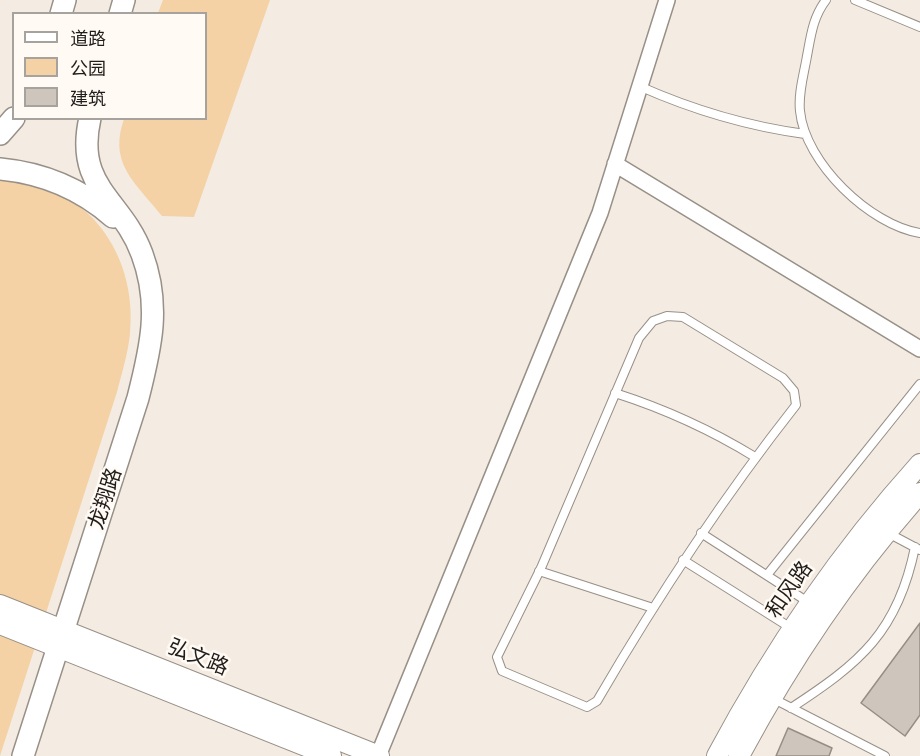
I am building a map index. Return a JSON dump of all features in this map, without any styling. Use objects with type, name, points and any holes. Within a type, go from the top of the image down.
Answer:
[{"type":"main road","points":[[0,134],[12,120]]},
{"type":"main road","points":[[90,120],[86,137],[88,164],[102,191],[135,238]]},
{"type":"main road","points":[[0,169],[24,172],[65,186],[103,208],[135,238]]},
{"type":"main road","name":"龙翔路","points":[[23,756],[138,398],[149,354],[153,303],[147,270],[135,238]]},
{"type":"street","points":[[378,756],[600,213],[668,0]]},
{"type":"street","points":[[615,164],[920,349]]},
{"type":"street","name":"和风路","points":[[717,756],[754,688],[809,603],[858,537],[920,464]]},
{"type":"street","name":"和风路","points":[[739,756],[801,648],[836,598],[920,493]]},
{"type":"street","name":"弘文路","points":[[0,605],[61,638],[331,756]]},
{"type":"street","name":"弘文路","points":[[0,624],[61,638],[378,756]]},
{"type":"lane","points":[[826,0],[813,24],[800,97],[805,134],[827,171],[855,199],[890,223],[910,232],[920,233]]},
{"type":"lane","points":[[855,0],[920,27]]},
{"type":"lane","points":[[639,86],[708,114],[805,134]]},
{"type":"lane","points":[[682,317],[783,378],[794,392],[796,405],[755,457],[683,560],[597,701],[587,707],[502,671],[497,657],[539,571],[642,332],[660,318],[682,317]]},
{"type":"lane","points":[[767,576],[920,384]]},
{"type":"lane","points":[[615,393],[669,411],[699,425],[755,457]]},
{"type":"lane","points":[[791,708],[847,669],[878,637],[898,602],[918,548],[887,532]]},
{"type":"lane","points":[[701,533],[809,603]]},
{"type":"lane","points":[[683,560],[792,628]]},
{"type":"lane","points":[[539,571],[652,608]]},
{"type":"lane","points":[[771,698],[885,756]]},
{"type":"green space","points":[[163,0],[270,0],[194,217],[162,216],[134,183],[122,161],[120,135],[124,120],[207,120],[207,12],[158,12]]},
{"type":"green space","points":[[0,179],[32,183],[59,193],[80,206],[97,222],[121,263],[128,285],[131,309],[129,341],[117,392],[0,756]]},
{"type":"building","points":[[920,623],[920,715],[905,736],[861,703]]},
{"type":"building","points":[[788,728],[832,748],[829,756],[776,756]]}]
